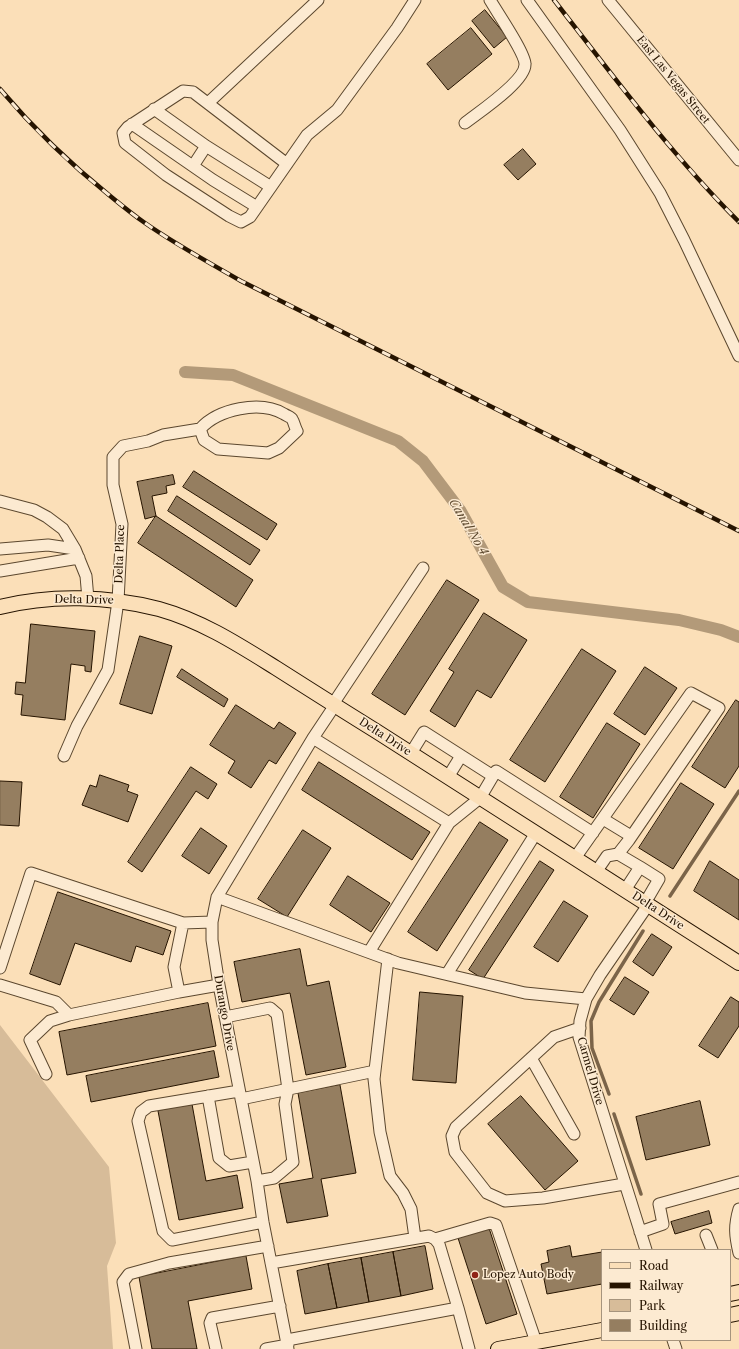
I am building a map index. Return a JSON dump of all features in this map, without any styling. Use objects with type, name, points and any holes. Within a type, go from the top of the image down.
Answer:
[{"type":"main road","name":"Delta Drive","points":[[0,607],[43,600],[88,599],[118,601],[160,610],[193,622],[225,637],[334,704],[739,963]]},
{"type":"main road","points":[[498,1349],[529,1345],[601,1330]]},
{"type":"street","points":[[208,103],[318,0]]},
{"type":"street","points":[[288,164],[193,92],[183,91],[132,124],[123,133],[125,143],[172,179],[229,216],[241,222],[250,217],[256,207],[288,164],[307,136],[337,110],[397,28],[415,0]]},
{"type":"street","points":[[466,123],[508,90],[522,76],[526,64],[521,52],[490,0]]},
{"type":"street","points":[[527,0],[620,130],[660,193],[739,356]]},
{"type":"street","name":"East Las Vegas Street","points":[[608,0],[739,160]]},
{"type":"street","points":[[154,109],[206,146],[271,187]]},
{"type":"street","points":[[132,124],[256,207]]},
{"type":"street","points":[[193,166],[206,146]]},
{"type":"street","points":[[258,407],[277,410],[292,419],[297,431],[279,448],[268,453],[218,449],[204,440],[200,430],[207,422],[231,411],[258,407]]},
{"type":"street","name":"Delta Place","points":[[64,756],[77,726],[108,670],[118,601],[122,524],[113,485],[113,457],[123,446],[163,435],[200,430]]},
{"type":"street","points":[[0,501],[34,510],[47,517],[63,529],[77,553],[86,578],[88,599]]},
{"type":"street","points":[[0,549],[48,545],[77,553]]},
{"type":"street","points":[[0,571],[77,553]]},
{"type":"street","name":"Durango Drive","points":[[288,1345],[263,1222],[257,1181],[219,985],[212,940],[212,922],[217,897],[334,704],[423,568]]},
{"type":"street","points":[[575,858],[691,693],[719,708],[618,854]]},
{"type":"street","points":[[410,753],[424,732],[493,776]]},
{"type":"street","points":[[313,738],[449,822]]},
{"type":"street","points":[[448,777],[461,756]]},
{"type":"street","points":[[369,952],[449,822],[480,798],[496,772],[593,833]]},
{"type":"street","points":[[603,819],[631,836]]},
{"type":"street","points":[[447,974],[536,833]]},
{"type":"street","points":[[596,872],[608,856],[618,854],[640,867],[625,890]]},
{"type":"street","name":"Carmel Drive","points":[[640,867],[659,879],[646,904],[586,999],[580,1021],[579,1037],[646,1249]]},
{"type":"street","points":[[0,968],[31,872],[183,923],[212,922]]},
{"type":"street","points":[[217,897],[398,963],[525,993],[586,999]]},
{"type":"street","points":[[179,992],[174,967],[183,923]]},
{"type":"street","points":[[388,959],[374,1079],[380,1132],[390,1176],[403,1193],[411,1209],[415,1238]]},
{"type":"street","points":[[0,985],[56,1002],[69,1015]]},
{"type":"street","points":[[46,1074],[30,1040],[50,1021],[69,1015],[219,985]]},
{"type":"street","points":[[225,1017],[270,1008],[277,1014],[288,1089],[285,1104],[293,1162],[274,1178],[257,1181]]},
{"type":"street","points":[[580,1028],[554,1037],[456,1126],[452,1136],[455,1152],[487,1193],[505,1201],[543,1198],[624,1184]]},
{"type":"street","points":[[531,1058],[574,1134]]},
{"type":"street","points":[[263,1222],[172,1240],[163,1231],[138,1121],[142,1112],[149,1106],[208,1096],[240,1095],[288,1089],[375,1071]]},
{"type":"street","points":[[208,1096],[218,1158],[229,1166],[253,1162]]},
{"type":"street","points":[[640,1232],[663,1224],[659,1204],[739,1182]]},
{"type":"street","points":[[731,1257],[739,1250],[737,1226],[739,1209]]},
{"type":"street","points":[[435,1239],[490,1223],[496,1224],[529,1345]]},
{"type":"street","points":[[706,1235],[712,1249]]},
{"type":"street","points":[[271,1263],[429,1236],[440,1244],[469,1349]]},
{"type":"street","points":[[136,1349],[123,1282],[129,1274],[169,1263],[268,1246]]},
{"type":"street","points":[[216,1349],[210,1323],[212,1318],[280,1306]]},
{"type":"street","points":[[266,1349],[458,1308]]},
{"type":"green space","points":[[0,1025],[109,1167],[116,1243],[107,1266],[113,1349],[0,1349]]},
{"type":"building","points":[[485,10],[507,37],[494,48],[472,21]]},
{"type":"building","points":[[471,28],[492,54],[448,90],[427,64]]},
{"type":"building","points":[[523,149],[536,164],[518,180],[504,165]]},
{"type":"building","points":[[194,471],[277,524],[267,540],[183,487]]},
{"type":"building","points":[[173,475],[175,484],[166,486],[167,493],[152,496],[156,516],[145,519],[137,482]]},
{"type":"building","points":[[177,496],[260,550],[250,565],[168,511]]},
{"type":"building","points":[[156,516],[253,580],[236,607],[138,543]]},
{"type":"building","points":[[447,580],[479,600],[405,715],[372,694]]},
{"type":"building","points":[[484,613],[527,640],[491,698],[477,690],[455,727],[430,711],[454,672],[449,669]]},
{"type":"building","points":[[31,624],[95,631],[91,672],[85,671],[85,666],[71,664],[65,720],[21,715],[23,695],[15,694],[16,682],[25,683]]},
{"type":"building","points":[[140,636],[172,646],[152,714],[120,704]]},
{"type":"building","points":[[582,649],[616,671],[545,782],[510,760]]},
{"type":"building","points":[[645,667],[677,688],[645,735],[614,714]]},
{"type":"building","points":[[182,669],[228,699],[224,707],[177,677]]},
{"type":"building","points":[[736,700],[739,702],[739,766],[725,788],[692,767]]},
{"type":"building","points":[[236,705],[274,729],[279,722],[296,733],[276,764],[269,760],[251,788],[228,773],[235,761],[210,745]]},
{"type":"building","points":[[607,723],[640,744],[593,818],[560,797]]},
{"type":"building","points":[[319,762],[430,832],[412,860],[302,790]]},
{"type":"building","points":[[191,767],[217,784],[208,799],[196,791],[142,872],[128,862]]},
{"type":"building","points":[[100,775],[129,785],[127,791],[138,795],[128,822],[82,805],[90,785],[96,787]]},
{"type":"building","points":[[0,781],[22,782],[19,826],[0,825]]},
{"type":"building","points":[[681,783],[714,804],[673,869],[639,848]]},
{"type":"building","points":[[480,822],[508,840],[437,951],[408,932]]},
{"type":"building","points":[[201,828],[227,846],[209,874],[182,856]]},
{"type":"building","points":[[303,830],[331,848],[287,917],[258,899]]},
{"type":"building","points":[[540,861],[554,870],[483,979],[469,970]]},
{"type":"building","points":[[710,861],[739,880],[739,920],[694,891]]},
{"type":"building","points":[[348,876],[390,903],[371,932],[330,905]]},
{"type":"building","points":[[58,892],[171,931],[163,955],[136,946],[131,962],[75,943],[60,985],[30,974]]},
{"type":"building","points":[[564,901],[588,916],[558,962],[534,947]]},
{"type":"building","points":[[652,934],[672,947],[653,976],[633,962]]},
{"type":"building","points":[[300,949],[307,986],[329,981],[346,1067],[306,1075],[290,993],[242,1002],[234,962]]},
{"type":"building","points":[[625,977],[649,992],[634,1015],[610,1000]]},
{"type":"building","points":[[420,992],[463,996],[456,1083],[413,1080]]},
{"type":"building","points":[[731,997],[739,1002],[739,1026],[718,1058],[699,1046]]},
{"type":"building","points":[[208,1003],[216,1046],[67,1075],[59,1032]]},
{"type":"building","points":[[214,1051],[219,1077],[91,1102],[86,1076]]},
{"type":"building","points":[[340,1085],[356,1173],[321,1179],[328,1216],[287,1223],[279,1184],[313,1178],[298,1093]]},
{"type":"building","points":[[521,1096],[578,1161],[545,1190],[488,1124]]},
{"type":"building","points":[[700,1101],[710,1145],[646,1160],[636,1117]]},
{"type":"building","points":[[192,1104],[206,1181],[237,1175],[243,1208],[179,1220],[158,1111]]},
{"type":"building","points":[[709,1211],[712,1223],[675,1234],[671,1222]]},
{"type":"building","points":[[489,1228],[517,1314],[486,1324],[458,1238]]},
{"type":"building","points":[[425,1246],[433,1289],[401,1296],[393,1252]]},
{"type":"building","points":[[570,1246],[572,1257],[601,1252],[601,1284],[547,1294],[541,1264],[549,1262],[547,1251]]},
{"type":"building","points":[[393,1252],[401,1296],[369,1302],[361,1258]]},
{"type":"building","points":[[246,1256],[252,1289],[188,1301],[197,1349],[152,1349],[139,1277]]},
{"type":"building","points":[[361,1258],[369,1302],[337,1308],[328,1264]]},
{"type":"building","points":[[328,1264],[337,1308],[305,1314],[297,1271]]},
{"type":"waterway","name":"Canal No 4","points":[[185,372],[233,375],[398,441],[423,461],[460,510],[503,587],[528,602],[679,620],[721,630],[739,637]]},
{"type":"waterway","points":[[670,896],[739,791]]},
{"type":"waterway","points":[[609,1094],[592,1048],[591,1021],[599,1002],[643,931]]},
{"type":"waterway","points":[[614,1114],[641,1194]]},
{"type":"railway","points":[[554,0],[666,142],[739,222]]},
{"type":"railway","points":[[0,89],[52,145],[79,170],[135,216],[180,246],[241,281],[739,531]]},
{"type":"place","name":"Lopez Auto Body","points":[[475,1275]]}]
